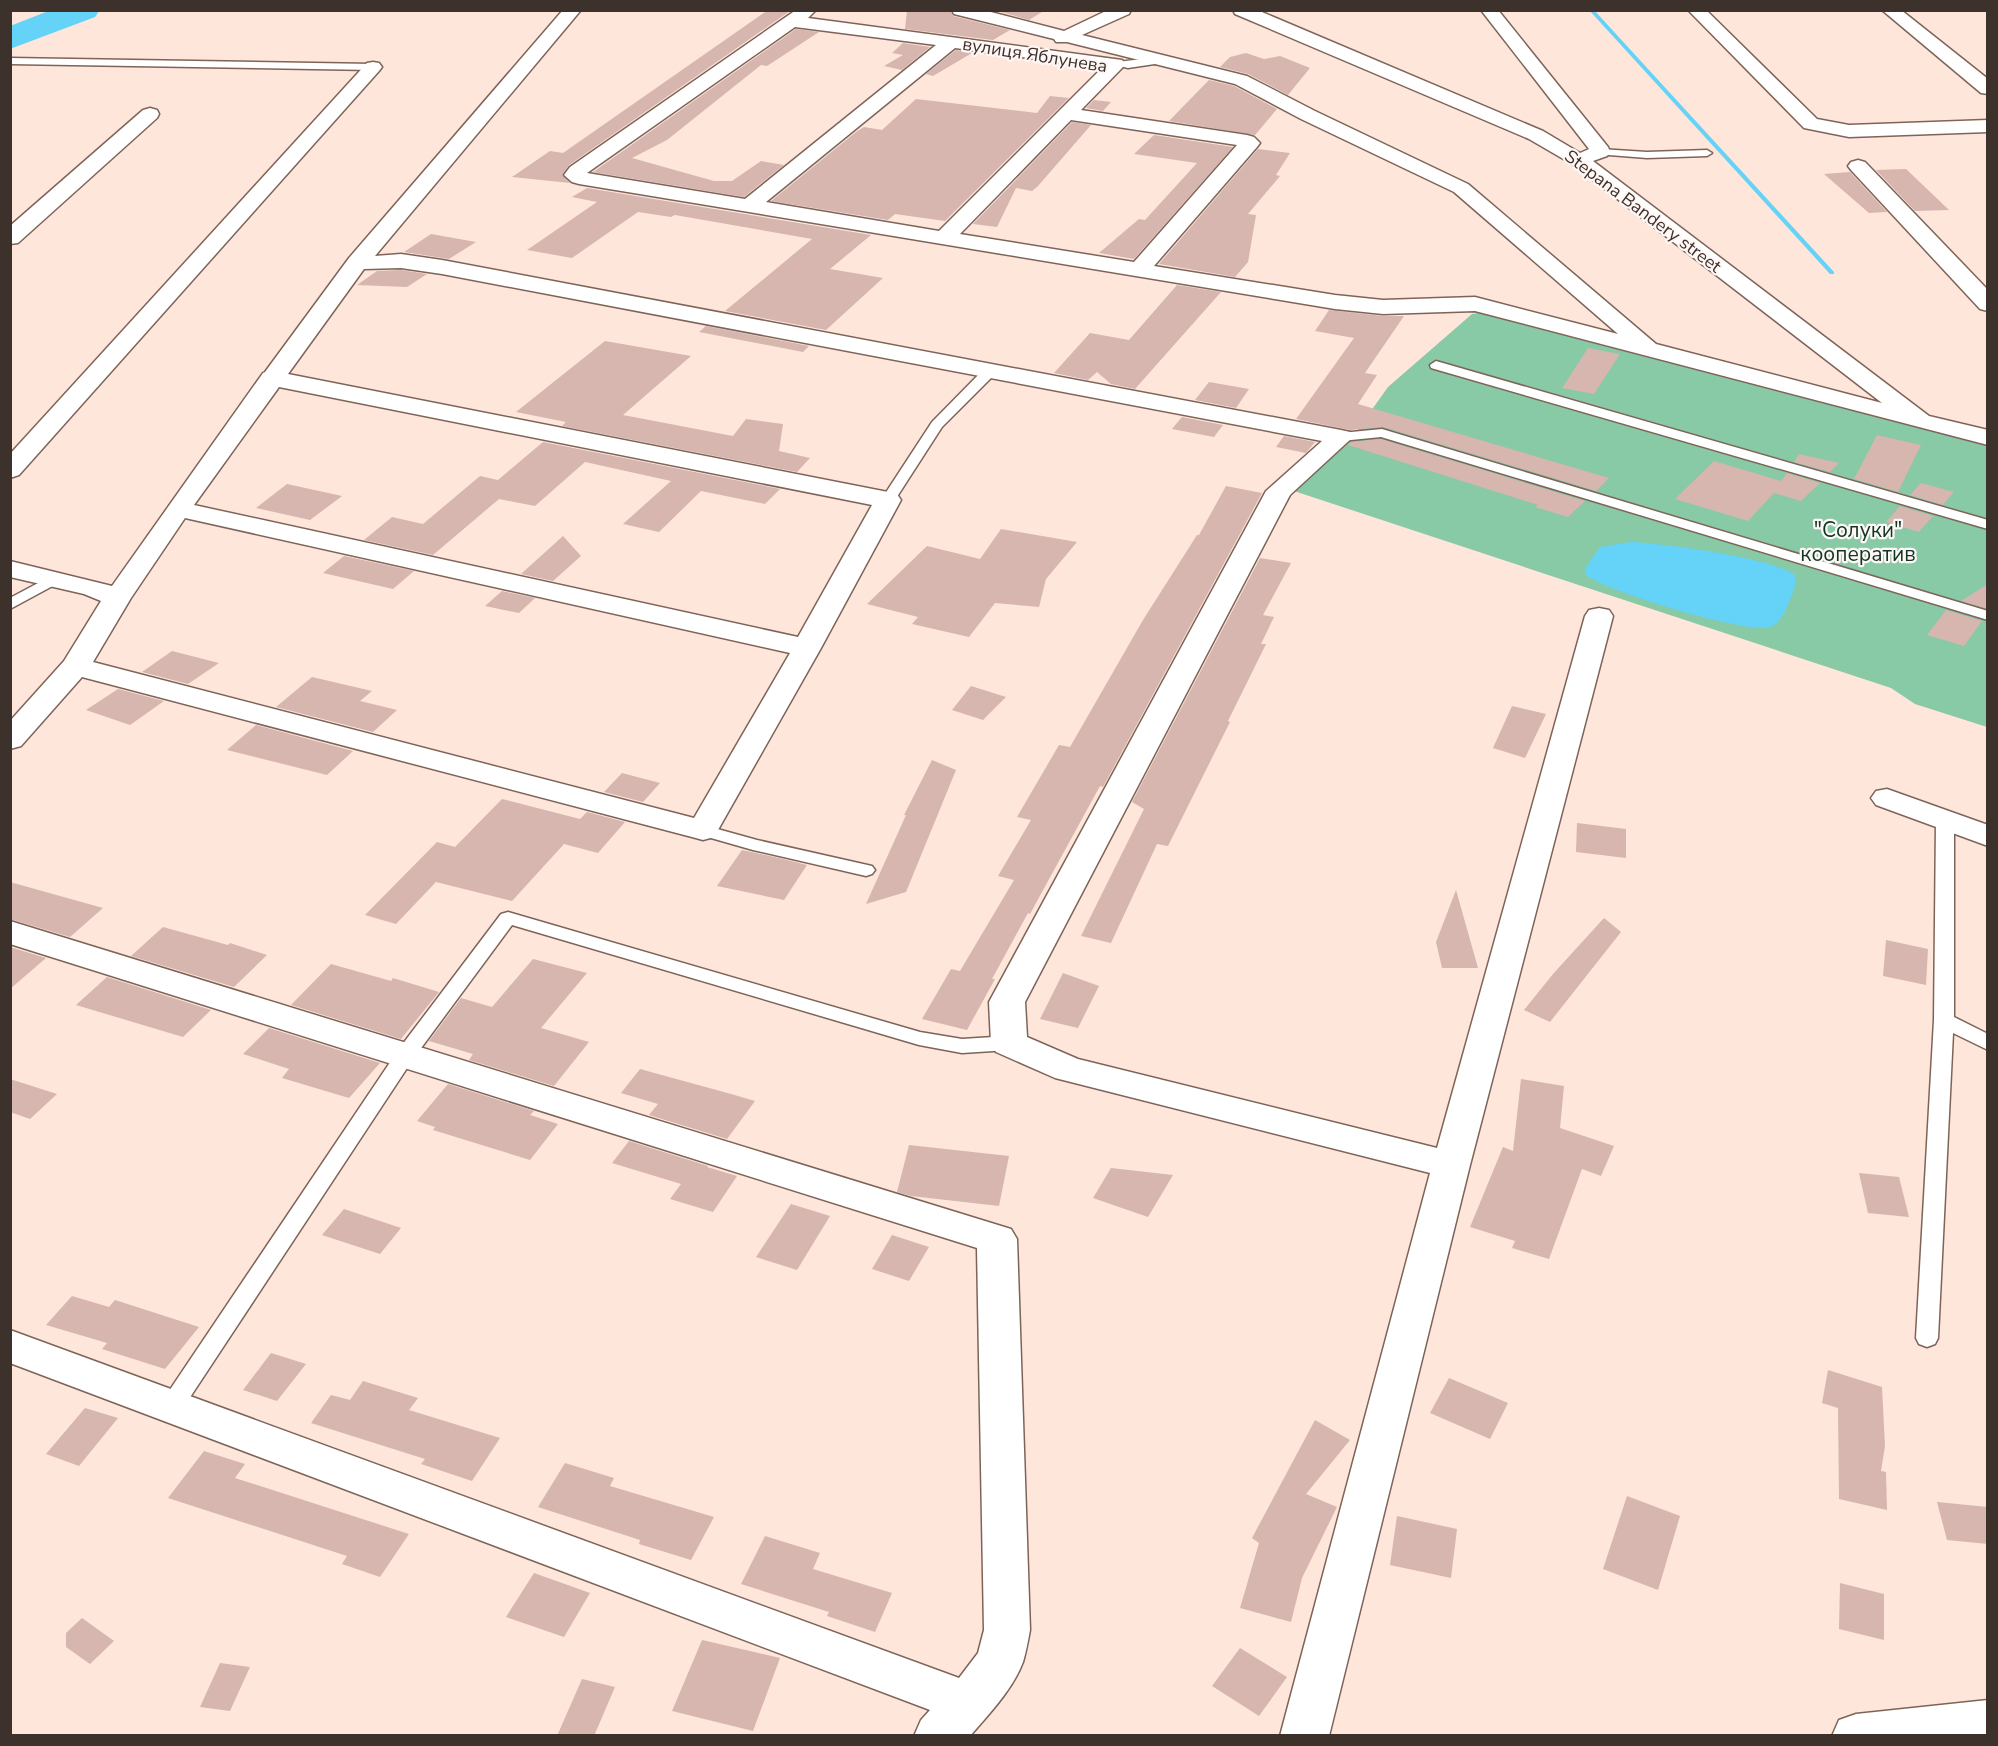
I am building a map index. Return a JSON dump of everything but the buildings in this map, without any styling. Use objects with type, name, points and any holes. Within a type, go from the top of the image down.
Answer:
[{"type":"street","points":[[10,740],[76,666],[117,598],[178,509],[271,378],[357,263],[556,27],[573,10]]},
{"type":"street","points":[[960,10],[1062,38],[1165,60],[1241,80],[1461,188],[1653,351]]},
{"type":"street","points":[[1062,38],[1123,10]]},
{"type":"street","name":"Stepana Bandery street","points":[[1241,10],[1536,135],[1579,160],[1920,421],[1988,438]]},
{"type":"street","points":[[1489,10],[1590,136],[1599,152],[1579,160]]},
{"type":"street","points":[[1696,10],[1811,124],[1849,130],[1988,126]]},
{"type":"street","points":[[1890,10],[1988,89]]},
{"type":"street","points":[[799,16],[574,175],[579,178],[1335,302],[1383,307],[1475,304],[1920,421]]},
{"type":"street","name":"вулиця Яблунева","points":[[799,16],[951,42],[1116,64]]},
{"type":"street","points":[[749,206],[951,42]]},
{"type":"street","name":"вулиця Яблунева","points":[[945,237],[1116,64]]},
{"type":"street","points":[[10,470],[373,67]]},
{"type":"street","points":[[10,238],[150,114]]},
{"type":"street","points":[[1066,114],[1247,141],[1250,144],[1140,269]]},
{"type":"street","points":[[1858,166],[1988,304]]},
{"type":"street","points":[[357,263],[401,261],[434,266],[992,369],[1341,437]]},
{"type":"street","points":[[76,666],[703,830],[888,500],[271,378]]},
{"type":"street","points":[[1341,437],[1279,491],[1007,1002],[1009,1042],[1068,1069],[1451,1165]]},
{"type":"street","points":[[178,509],[807,648]]},
{"type":"street","points":[[10,569],[99,590],[117,598]]},
{"type":"street","points":[[1304,1736],[1451,1165],[1599,616]]},
{"type":"street","points":[[1887,798],[1988,836]]},
{"type":"street","points":[[10,932],[997,1239],[1007,1630],[999,1662],[968,1703],[938,1736]]},
{"type":"street","points":[[10,1346],[968,1703]]},
{"type":"street","points":[[1856,1736],[1988,1722]]},
{"type":"lane","points":[[1116,64],[1128,65],[1165,60]]},
{"type":"lane","points":[[10,61],[373,67]]},
{"type":"lane","points":[[1599,152],[1647,155],[1707,153]]},
{"type":"lane","points":[[1436,365],[1988,525]]},
{"type":"lane","points":[[888,500],[937,424],[992,369]]},
{"type":"lane","points":[[1341,437],[1382,433],[1657,514],[1988,616]]},
{"type":"lane","points":[[10,605],[56,579]]},
{"type":"lane","points":[[1927,1338],[1944,1020],[1945,820]]},
{"type":"lane","points":[[703,830],[753,845],[866,870]]},
{"type":"lane","points":[[171,1407],[406,1054],[508,918],[919,1038],[962,1046],[1009,1042]]},
{"type":"lane","points":[[1944,1020],[1988,1043]]},
{"type":"green space","name":"\"Солуки\" кооператив","points":[[1484,312],[1987,442],[1987,727],[1915,704],[1891,688],[1294,491],[1349,442],[1388,387],[1472,314]]},
{"type":"water","points":[[1631,542],[1691,548],[1764,563],[1795,575],[1794,588],[1784,613],[1777,623],[1770,627],[1757,628],[1676,610],[1618,590],[1585,574],[1586,567],[1600,547]]},
{"type":"waterway","points":[[10,39],[83,10]]},
{"type":"waterway","points":[[1591,10],[1832,273]]}]
